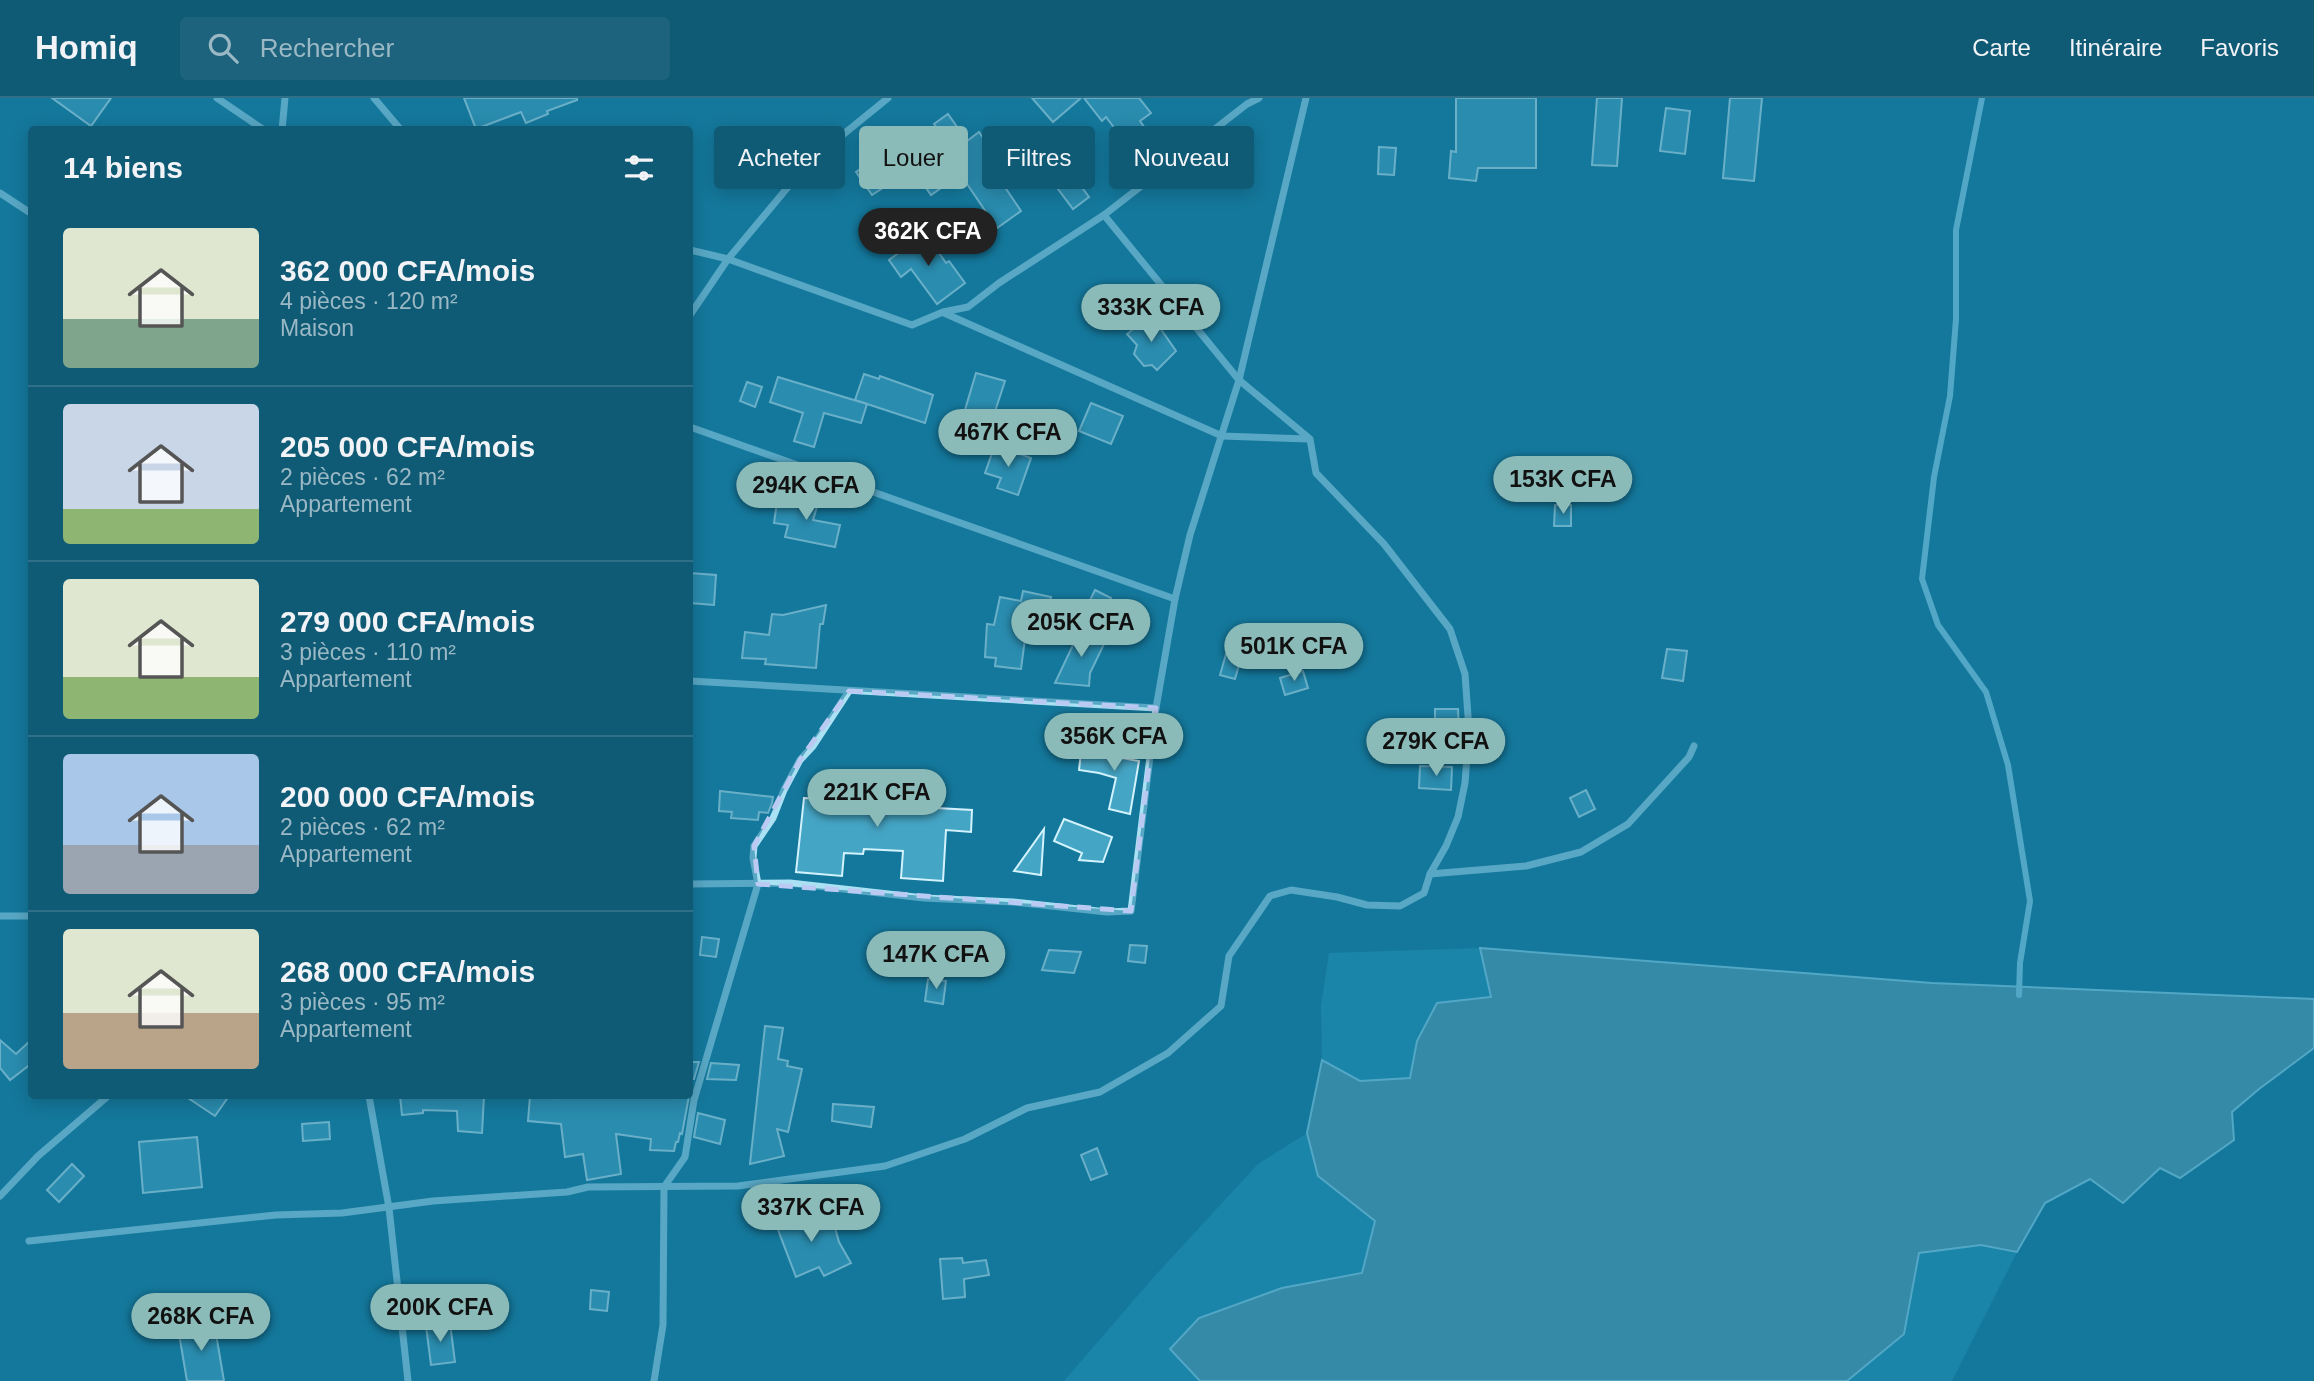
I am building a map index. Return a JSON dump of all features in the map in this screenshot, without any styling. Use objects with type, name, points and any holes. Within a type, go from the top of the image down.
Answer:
[{"type":"street","points":[[217,98],[258,126]]},
{"type":"street","points":[[282,126],[285,98]]},
{"type":"street","points":[[374,98],[398,126]]},
{"type":"street","points":[[693,310],[728,259],[808,163],[888,98]]},
{"type":"street","points":[[693,251],[728,259],[912,325],[943,312],[968,306],[1104,215],[1247,104],[1259,98]]},
{"type":"street","points":[[693,884],[790,883],[925,898],[1013,902],[1107,912],[1131,911],[1156,708],[1175,599],[1190,535],[1239,380],[1306,98]]},
{"type":"street","points":[[0,193],[28,211]]},
{"type":"street","points":[[29,1241],[276,1215],[342,1213],[433,1201],[567,1192],[588,1187],[738,1186],[885,1166],[965,1139],[1027,1108],[1100,1092],[1168,1053],[1221,1006],[1229,956],[1270,896],[1291,890],[1367,905],[1400,906],[1424,893],[1430,874],[1458,817],[1465,783],[1469,730],[1465,674],[1450,629],[1384,544],[1316,473],[1310,439],[1239,380],[1104,215]]},
{"type":"street","points":[[943,312],[1222,436],[1310,439]]},
{"type":"street","points":[[693,428],[1175,599]]},
{"type":"street","points":[[693,681],[1156,708]]},
{"type":"street","points":[[654,1381],[663,1325],[664,1187],[685,1157],[694,1100],[758,884],[754,846],[773,818],[800,760],[813,746],[849,691]]},
{"type":"street","points":[[1430,874],[1526,866],[1581,852],[1628,824],[1689,757],[1694,746]]},
{"type":"street","points":[[0,916],[28,915]]},
{"type":"street","points":[[0,1196],[38,1156],[104,1099]]},
{"type":"street","points":[[370,1099],[389,1208],[408,1381]]},
{"type":"highlighted area","points":[[849,691],[1156,708],[1131,911],[758,884],[754,846],[800,760]]},
{"type":"shaded area","points":[[1480,948],[1491,997],[1417,1041],[1410,1079],[1360,1081],[1322,1060],[1321,1005],[1329,953]]},
{"type":"shaded area","points":[[1480,948],[1932,983],[2314,999],[2314,1048],[2232,1112],[2234,1140],[2180,1178],[2160,1168],[2123,1203],[2090,1179],[2045,1203],[2017,1252],[1981,1245],[1919,1253],[1904,1334],[1847,1381],[1200,1381],[1170,1349],[1199,1318],[1282,1288],[1362,1273],[1375,1221],[1318,1176],[1307,1133],[1322,1060],[1360,1081],[1410,1078],[1417,1041],[1437,1003],[1491,997]]},
{"type":"shaded area","points":[[1307,1133],[1318,1176],[1375,1221],[1362,1274],[1282,1288],[1170,1349],[1200,1381],[1064,1381],[1152,1279],[1258,1164]]},
{"type":"shaded area","points":[[1981,1245],[2017,1252],[1952,1381],[1847,1381],[1904,1334],[1919,1253]]},
{"type":"building","points":[[52,98],[111,98],[91,126]]},
{"type":"building","points":[[464,98],[577,98],[526,123],[521,112],[484,126],[475,126]]},
{"type":"building","points":[[1032,98],[1081,98],[1053,122]]},
{"type":"building","points":[[1084,98],[1139,98],[1151,113],[1140,121],[1144,126],[1113,126],[1106,117],[1102,121]]},
{"type":"building","points":[[1456,98],[1536,98],[1536,168],[1478,168],[1476,181],[1449,178],[1451,151],[1456,152]]},
{"type":"building","points":[[1597,98],[1622,98],[1617,166],[1592,165]]},
{"type":"building","points":[[1730,98],[1762,98],[1754,181],[1723,178]]},
{"type":"building","points":[[1666,108],[1690,111],[1685,154],[1660,151]]},
{"type":"building","points":[[948,114],[956,126],[935,126],[934,124]]},
{"type":"building","points":[[979,132],[982,136],[982,189],[1006,189],[1021,211],[997,228],[968,185],[968,140]]},
{"type":"building","points":[[1379,147],[1396,148],[1394,175],[1378,174]]},
{"type":"building","points":[[868,189],[881,189],[872,195]]},
{"type":"building","points":[[927,189],[940,189],[931,195]]},
{"type":"building","points":[[1058,189],[1083,189],[1089,197],[1073,209]]},
{"type":"building","points":[[925,233],[946,263],[949,261],[965,283],[937,304],[911,269],[901,277],[889,260]]},
{"type":"building","points":[[1151,315],[1176,351],[1157,370],[1152,365],[1144,366],[1134,354],[1137,345],[1127,334]]},
{"type":"building","points":[[976,373],[1005,381],[985,442],[958,433]]},
{"type":"building","points":[[864,374],[879,379],[880,376],[933,395],[925,423],[855,400]]},
{"type":"building","points":[[778,377],[867,404],[861,423],[824,413],[814,447],[794,441],[803,413],[770,402]]},
{"type":"building","points":[[747,382],[762,387],[755,407],[740,401]]},
{"type":"building","points":[[1091,403],[1123,416],[1111,444],[1079,431]]},
{"type":"building","points":[[995,445],[1031,458],[1018,495],[997,488],[1001,478],[985,473]]},
{"type":"building","points":[[802,492],[820,497],[813,520],[840,525],[835,547],[785,537],[788,525],[774,523],[777,502],[797,505]]},
{"type":"building","points":[[1555,505],[1571,505],[1571,526],[1554,526]]},
{"type":"building","points":[[693,573],[716,575],[714,605],[693,603]]},
{"type":"building","points":[[1095,590],[1111,598],[1103,618],[1085,610]]},
{"type":"building","points":[[1023,591],[1051,597],[1044,627],[1027,624],[1021,669],[995,666],[996,658],[985,657],[987,624],[994,625],[1000,597],[1021,601]]},
{"type":"building","points":[[826,605],[823,624],[820,624],[816,668],[765,664],[766,659],[742,658],[745,632],[769,635],[772,614],[783,615]]},
{"type":"building","points":[[1081,628],[1106,640],[1090,673],[1089,686],[1055,683]]},
{"type":"building","points":[[1667,649],[1687,651],[1683,681],[1662,678]]},
{"type":"building","points":[[1226,654],[1241,658],[1235,679],[1220,675]]},
{"type":"building","points":[[1303,671],[1308,688],[1285,695],[1280,678]]},
{"type":"building","points":[[1435,709],[1458,709],[1459,731],[1435,732]]},
{"type":"building","points":[[1104,738],[1120,744],[1116,757],[1139,761],[1130,814],[1109,809],[1116,778],[1079,770],[1081,752],[1098,754]]},
{"type":"building","points":[[1420,766],[1452,767],[1451,790],[1419,788]]},
{"type":"building","points":[[857,771],[903,773],[901,806],[972,810],[971,832],[946,830],[943,881],[901,878],[903,851],[864,849],[863,854],[844,853],[842,876],[796,872],[804,798],[854,800]]},
{"type":"building","points":[[1586,790],[1595,809],[1579,817],[1570,798]]},
{"type":"building","points":[[720,791],[773,797],[772,803],[768,813],[759,812],[758,820],[731,818],[732,812],[719,811]]},
{"type":"building","points":[[1064,819],[1112,837],[1103,862],[1079,860],[1082,853],[1054,841]]},
{"type":"building","points":[[1044,829],[1041,875],[1014,871]]},
{"type":"building","points":[[702,937],[719,939],[716,957],[700,955]]},
{"type":"building","points":[[1130,945],[1147,946],[1145,963],[1128,961]]},
{"type":"building","points":[[1049,950],[1081,952],[1074,973],[1042,970]]},
{"type":"building","points":[[928,979],[946,981],[943,1004],[925,1001]]},
{"type":"building","points":[[765,1026],[783,1028],[778,1059],[788,1061],[787,1066],[802,1069],[788,1132],[777,1129],[784,1156],[750,1164]]},
{"type":"building","points":[[0,1040],[16,1054],[28,1043],[28,1066],[10,1080],[0,1068]]},
{"type":"building","points":[[693,1062],[699,1062],[694,1079]]},
{"type":"building","points":[[711,1063],[739,1065],[736,1080],[707,1079]]},
{"type":"building","points":[[190,1099],[227,1099],[215,1116]]},
{"type":"building","points":[[400,1099],[484,1099],[482,1133],[458,1131],[457,1111],[423,1110],[423,1113],[402,1115]]},
{"type":"building","points":[[530,1099],[688,1099],[682,1134],[680,1133],[674,1151],[650,1150],[651,1139],[616,1134],[621,1174],[587,1180],[583,1154],[565,1157],[561,1124],[528,1121]]},
{"type":"building","points":[[833,1104],[874,1107],[871,1127],[832,1121]]},
{"type":"building","points":[[698,1113],[725,1120],[720,1144],[694,1137]]},
{"type":"building","points":[[329,1122],[330,1139],[303,1141],[302,1124]]},
{"type":"building","points":[[197,1137],[202,1187],[143,1193],[139,1142]]},
{"type":"building","points":[[1097,1148],[1107,1174],[1091,1180],[1081,1155]]},
{"type":"building","points":[[72,1164],[84,1176],[59,1202],[47,1190]]},
{"type":"building","points":[[794,1209],[798,1226],[832,1217],[839,1242],[851,1263],[824,1276],[819,1267],[796,1277],[772,1214]]},
{"type":"building","points":[[962,1258],[963,1263],[986,1260],[989,1275],[964,1279],[965,1297],[943,1299],[940,1259]]},
{"type":"building","points":[[591,1290],[609,1292],[607,1311],[590,1309]]},
{"type":"building","points":[[214,1322],[224,1381],[187,1381],[178,1328]]},
{"type":"building","points":[[450,1323],[455,1362],[431,1365],[426,1326]]},
{"type":"waterway","points":[[1982,98],[1956,230],[1956,319],[1950,396],[1934,477],[1922,579],[1938,625],[1986,692],[2008,765],[2030,901],[2020,963],[2019,995]]}]
